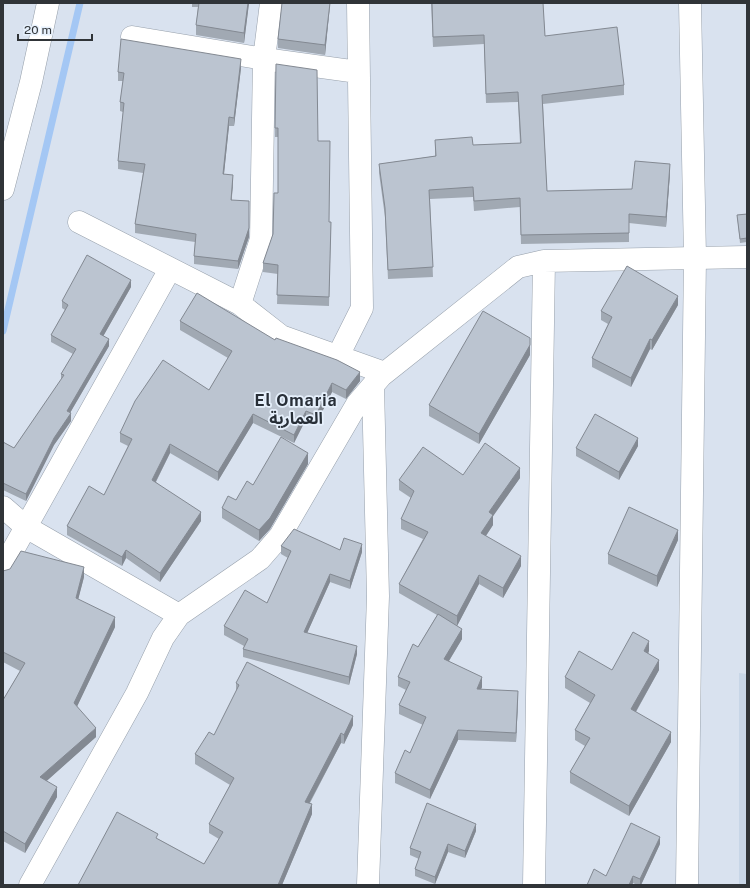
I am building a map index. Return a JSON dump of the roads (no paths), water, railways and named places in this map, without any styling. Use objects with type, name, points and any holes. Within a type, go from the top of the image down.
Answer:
[{"type":"street","points":[[3,189],[31,82],[48,3]]},
{"type":"street","points":[[240,304],[261,238],[264,59],[271,3]]},
{"type":"street","points":[[338,356],[362,308],[358,3]]},
{"type":"street","points":[[687,885],[695,257],[690,3]]},
{"type":"street","points":[[132,38],[358,72]]},
{"type":"street","points":[[79,222],[240,304],[281,336],[338,356],[379,380]]},
{"type":"street","points":[[30,885],[137,693],[163,638],[179,615],[260,559],[280,536],[357,404],[379,380],[518,267],[544,261],[747,257]]},
{"type":"street","points":[[534,885],[544,261]]},
{"type":"street","points":[[3,568],[170,269]]},
{"type":"street","points":[[368,885],[378,596],[379,380]]},
{"type":"street","points":[[3,507],[26,527],[179,615]]},
{"type":"waterway","points":[[3,331],[80,3]]},
{"type":"district","name":"El Omaria العمارية","points":[[296,409]]}]
